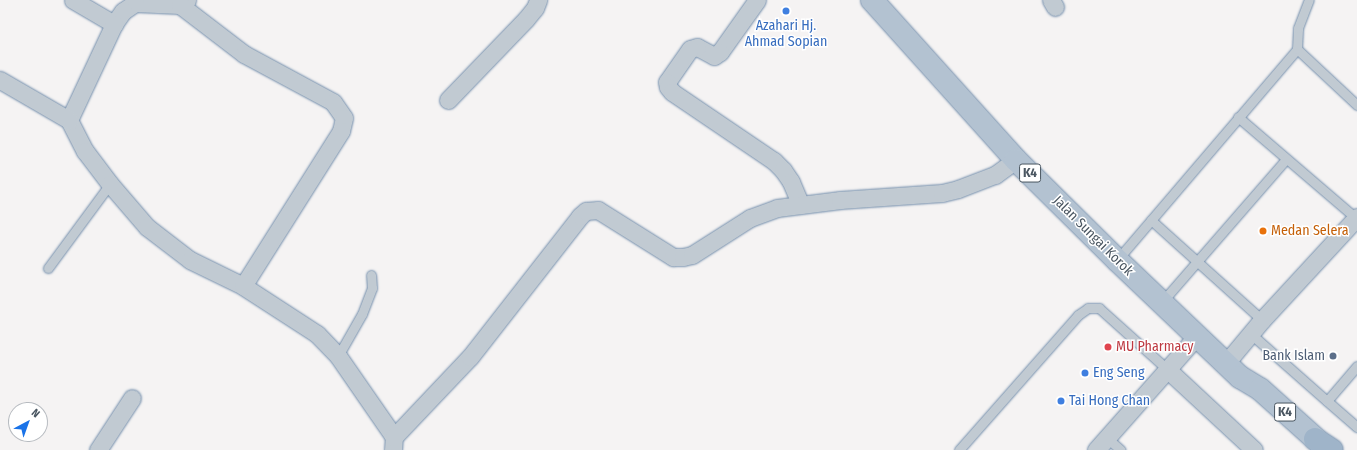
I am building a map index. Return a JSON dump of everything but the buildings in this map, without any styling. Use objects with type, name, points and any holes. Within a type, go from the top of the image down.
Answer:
[{"type":"main road","name":"Jalan Sungai Korok","points":[[872,0],[1016,160],[1116,260],[1196,337],[1233,370],[1260,389],[1320,447]]},
{"type":"street","points":[[73,0],[114,24]]},
{"type":"street","points":[[448,100],[526,19],[535,8],[538,0]]},
{"type":"street","points":[[757,0],[720,52],[714,56],[697,47],[690,50],[667,82],[668,87],[672,92],[774,162],[783,170],[791,182],[801,205]]},
{"type":"street","points":[[69,120],[114,24],[123,11],[135,3],[183,2],[244,54],[333,102],[344,118],[341,131],[243,286]]},
{"type":"street","points":[[0,80],[69,120],[85,151],[110,184],[147,227],[190,260],[243,286],[284,311],[317,334],[338,356],[393,444],[470,357],[586,211],[598,210],[674,257],[684,257],[692,255],[750,218],[777,208],[840,200],[942,192],[958,189],[995,175],[1016,160]]},
{"type":"street","points":[[1233,370],[1250,334],[1356,218]]},
{"type":"street","points":[[1101,444],[1196,337]]},
{"type":"street","points":[[1168,370],[1254,450]]},
{"type":"street","points":[[98,450],[132,398]]},
{"type":"lane","points":[[1116,260],[1297,49],[1298,28],[1309,0]]},
{"type":"lane","points":[[1297,49],[1357,105]]},
{"type":"lane","points":[[1238,117],[1356,218]]},
{"type":"lane","points":[[1161,303],[1286,159]]},
{"type":"lane","points":[[48,268],[110,184]]},
{"type":"lane","points":[[1151,220],[1262,320]]},
{"type":"lane","points":[[338,356],[362,314],[372,288],[371,275]]},
{"type":"lane","points":[[959,450],[1078,315],[1088,308],[1099,308],[1168,370]]},
{"type":"lane","points":[[1250,334],[1357,427]]},
{"type":"lane","points":[[1327,400],[1357,366]]},
{"type":"lane","points":[[1101,444],[1120,450]]},
{"type":"place","name":"Azahari Hj. Ahmad Sopian","points":[[786,11]]},
{"type":"place","name":"Medan Selera","points":[[1263,231]]},
{"type":"place","name":"MU Pharmacy","points":[[1108,347]]},
{"type":"place","name":"Bank Islam","points":[[1333,356]]},
{"type":"place","name":"Eng Seng","points":[[1085,373]]},
{"type":"place","name":"Tai Hong Chan","points":[[1061,401]]}]
